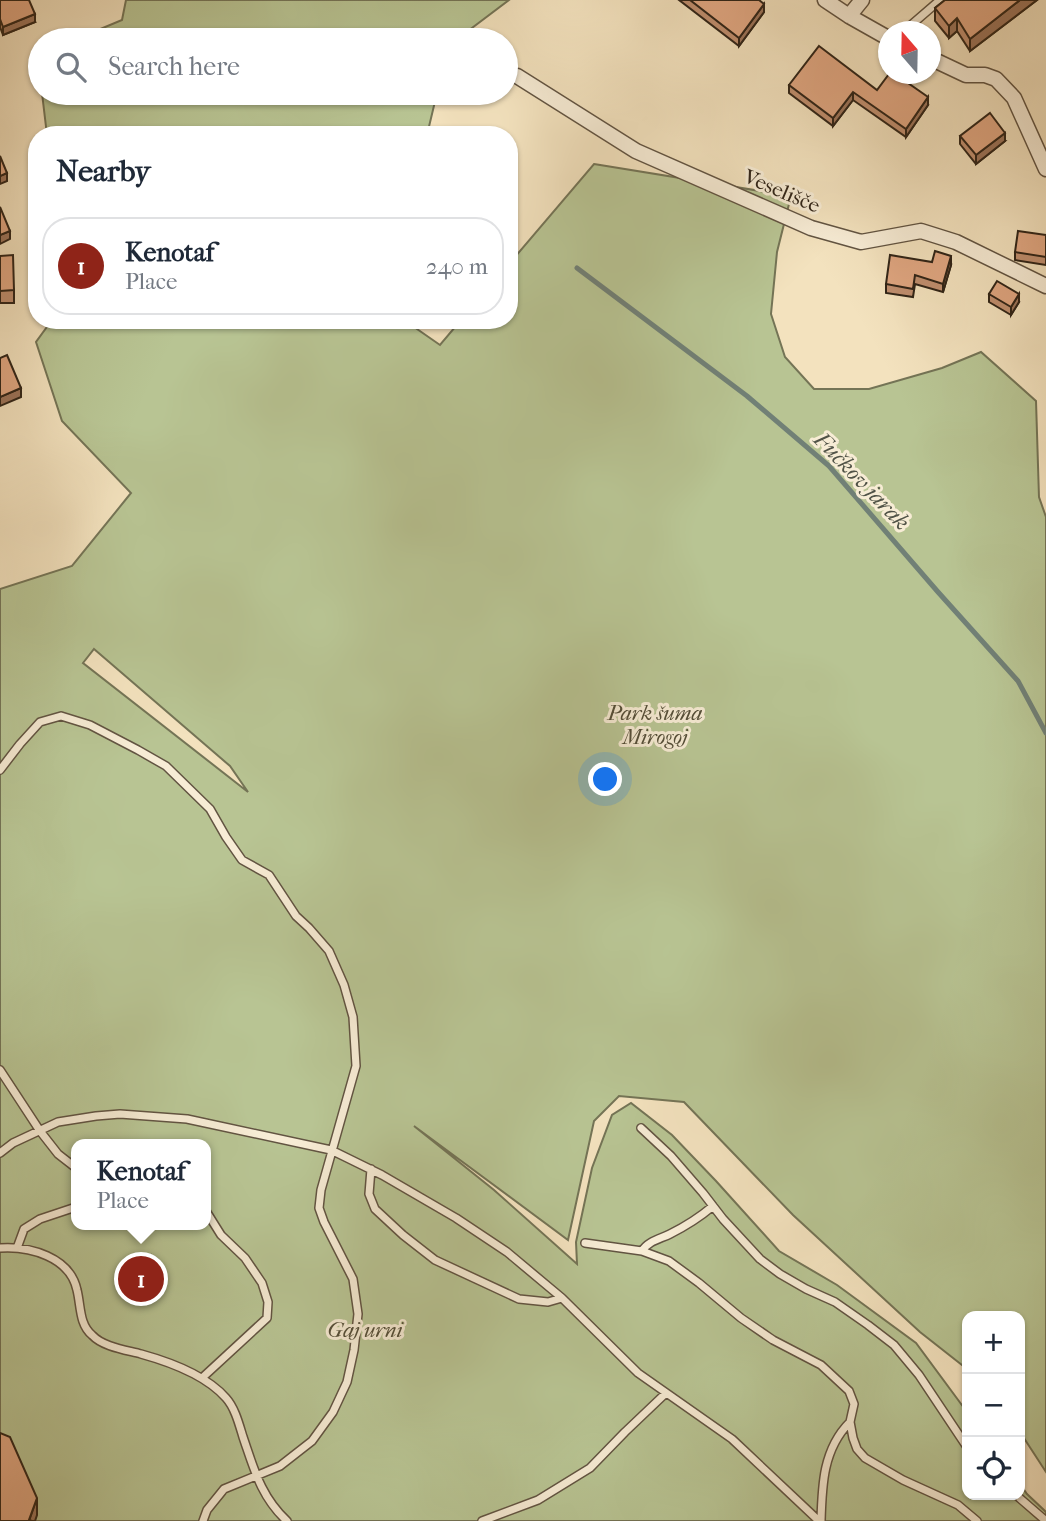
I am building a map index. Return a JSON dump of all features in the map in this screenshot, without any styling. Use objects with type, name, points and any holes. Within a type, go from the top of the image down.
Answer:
[{"type":"street","points":[[825,0],[878,32]]},
{"type":"street","points":[[849,16],[862,0]]},
{"type":"street","points":[[941,63],[965,75],[985,75],[996,79],[1014,98],[1046,169]]},
{"type":"street","name":"Veselišče","points":[[518,77],[636,150],[811,228],[862,242],[921,231],[956,242],[1046,286]]},
{"type":"lane","points":[[916,21],[940,0]]},
{"type":"lane","points":[[0,770],[40,722],[61,716],[90,725],[166,766],[210,809],[242,860],[269,875],[296,916],[329,951],[344,985],[353,1017],[356,1066],[331,1150],[318,1208],[353,1279],[358,1314],[347,1382],[333,1412],[312,1441],[280,1466],[224,1489],[207,1510],[203,1521]]},
{"type":"lane","points":[[0,1070],[58,1154],[71,1164]]},
{"type":"lane","points":[[0,1153],[13,1143],[58,1122],[96,1116],[141,1115],[187,1119],[331,1150],[371,1169],[456,1218],[507,1252],[562,1298],[638,1373],[732,1439],[820,1521]]},
{"type":"lane","points":[[641,1128],[671,1156],[760,1259],[806,1289],[835,1302],[894,1345],[919,1375],[962,1440]]},
{"type":"lane","points":[[371,1169],[369,1194],[374,1209],[435,1260],[519,1299],[548,1302],[562,1298]]},
{"type":"lane","points":[[642,1251],[646,1244],[680,1228],[713,1206]]},
{"type":"lane","points":[[17,1248],[24,1229],[40,1219],[71,1209]]},
{"type":"lane","points":[[202,1378],[267,1318],[268,1302],[262,1283],[245,1258],[221,1235],[211,1218]]},
{"type":"lane","points":[[585,1243],[642,1251],[669,1261],[741,1318],[773,1340],[821,1366],[849,1391],[854,1404],[850,1422],[857,1449],[865,1458],[902,1480],[958,1505],[977,1521]]},
{"type":"lane","points":[[0,1248],[35,1251],[69,1270],[77,1287],[84,1327],[93,1338],[150,1357],[213,1385],[228,1401],[239,1423],[256,1476],[268,1499],[287,1521]]},
{"type":"lane","points":[[482,1521],[538,1500],[590,1468],[666,1393]]},
{"type":"lane","points":[[820,1521],[824,1472],[830,1451],[850,1422]]},
{"type":"lane","points":[[1022,1500],[1046,1521]]},
{"type":"green space","points":[[126,0],[509,0],[472,28],[103,28],[122,20]]},
{"type":"green space","points":[[43,105],[434,105],[429,126],[46,126]]},
{"type":"green space","name":"Park šuma Mirogoj","points":[[594,164],[791,196],[777,252],[771,314],[785,357],[814,389],[869,389],[942,368],[981,352],[1036,401],[1039,497],[1046,517],[1046,1472],[1025,1440],[1025,1311],[962,1311],[962,1365],[920,1332],[793,1215],[684,1102],[619,1096],[594,1121],[568,1240],[414,1126],[494,1190],[577,1264],[576,1242],[592,1168],[612,1115],[631,1103],[672,1135],[779,1251],[837,1285],[916,1343],[962,1405],[962,1500],[1025,1500],[1025,1491],[1046,1512],[1046,1521],[0,1521],[0,589],[72,566],[131,493],[62,421],[36,342],[45,329],[417,329],[440,345],[453,329],[518,329],[518,253]],"holes":[[[94,649],[230,766],[248,792],[83,663]]]},
{"type":"building","points":[[0,0],[29,0],[35,14],[3,27]]},
{"type":"building","points":[[690,0],[759,0],[764,4],[739,38]]},
{"type":"building","points":[[945,0],[1020,0],[970,39],[957,18],[949,26],[935,8]]},
{"type":"building","points":[[819,46],[877,90],[882,84],[909,84],[928,97],[906,129],[853,92],[833,118],[789,85]]},
{"type":"building","points":[[990,113],[1005,133],[976,155],[960,136]]},
{"type":"building","points":[[0,156],[7,173],[0,176]]},
{"type":"building","points":[[0,207],[10,231],[0,235]]},
{"type":"building","points":[[1018,231],[1046,235],[1046,257],[1015,252]]},
{"type":"building","points":[[935,251],[951,256],[943,284],[915,275],[913,289],[886,284],[890,255],[932,262]]},
{"type":"building","points":[[13,255],[14,290],[0,291],[0,256]]},
{"type":"building","points":[[997,281],[1019,294],[1011,307],[989,294]]},
{"type":"building","points":[[7,355],[21,388],[0,397],[0,358]]},
{"type":"building","points":[[151,1255],[157,1280],[132,1286],[126,1261]]},
{"type":"building","points":[[0,1433],[10,1437],[37,1498],[29,1520],[32,1521],[0,1521]]},
{"type":"waterway","name":"Fučkov jarak","points":[[577,268],[747,396],[829,466],[1018,681],[1046,733]]},
{"type":"place","name":"Kenotaf","points":[[141,1279]]},
{"type":"park label","name":"Gaj urni","points":[[365,1330]]}]
